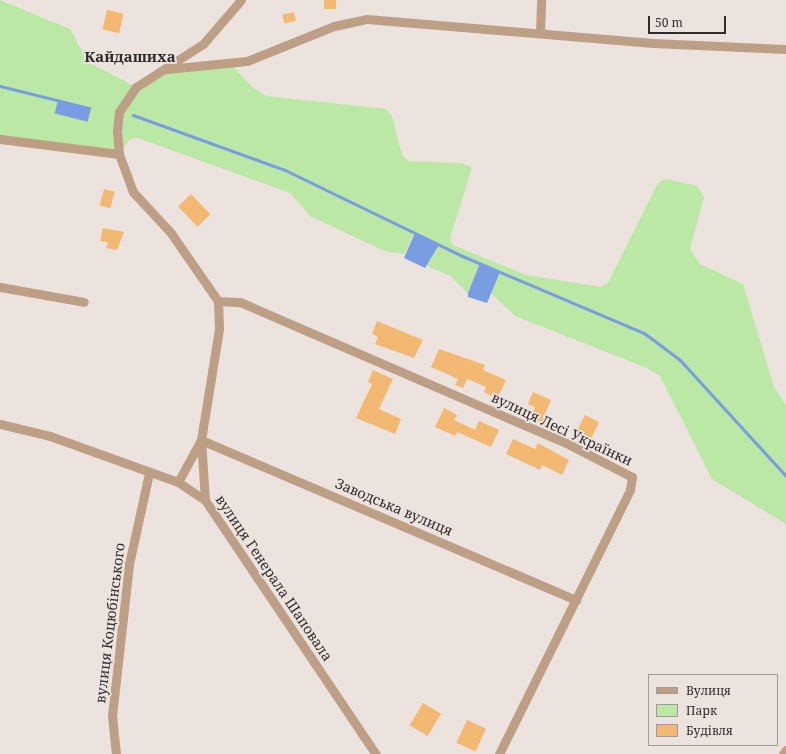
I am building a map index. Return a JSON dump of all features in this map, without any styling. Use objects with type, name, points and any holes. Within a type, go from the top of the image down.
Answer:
[{"type":"street","points":[[205,500],[201,440],[219,329],[218,301],[171,233],[133,192],[118,154],[119,112],[126,98],[152,75],[167,69],[203,44],[241,0]]},
{"type":"street","points":[[540,0],[540,33]]},
{"type":"street","points":[[167,69],[247,61],[355,20],[786,49]]},
{"type":"street","points":[[0,139],[118,154]]},
{"type":"street","points":[[0,287],[84,302]]},
{"type":"street","name":"вулиця Лесі Українки","points":[[218,301],[240,302],[626,471],[632,477],[630,490],[499,754]]},
{"type":"street","name":"вулиця Генерала Шаповала","points":[[0,424],[50,436],[149,473],[178,482],[205,500],[376,754]]},
{"type":"street","points":[[178,482],[201,440]]},
{"type":"street","name":"Заводська вулиця","points":[[201,440],[576,600]]},
{"type":"street","name":"вулиця Коцюбінського","points":[[116,754],[112,716],[129,564],[149,473]]},
{"type":"street","points":[[783,754],[786,750]]},
{"type":"green space","points":[[0,0],[70,29],[88,62],[136,87],[152,75],[231,64],[252,87],[266,96],[386,109],[392,116],[402,155],[408,161],[461,163],[472,168],[450,238],[453,245],[526,275],[601,287],[608,283],[658,183],[666,179],[697,186],[704,197],[690,249],[700,264],[743,284],[774,387],[786,405],[786,524],[712,479],[660,376],[647,368],[515,316],[491,293],[500,272],[480,263],[468,293],[450,276],[427,266],[439,245],[415,233],[404,254],[384,251],[310,216],[290,193],[138,138],[130,139],[119,154],[0,140]]},
{"type":"water","points":[[58,100],[91,108],[88,122],[55,114]]},
{"type":"water","points":[[415,233],[439,245],[425,268],[404,258]]},
{"type":"water","points":[[480,263],[500,272],[487,303],[468,297],[468,293]]},
{"type":"building","points":[[324,0],[336,0],[336,9],[324,9]]},
{"type":"building","points":[[107,10],[124,14],[119,33],[103,29]]},
{"type":"building","points":[[294,12],[296,21],[284,23],[282,15]]},
{"type":"building","points":[[104,189],[115,192],[110,208],[100,205]]},
{"type":"building","points":[[191,194],[210,214],[198,227],[178,207]]},
{"type":"building","points":[[103,228],[124,232],[117,250],[106,248],[108,242],[100,241]]},
{"type":"building","points":[[377,321],[423,340],[414,358],[375,344],[378,337],[372,334]]},
{"type":"building","points":[[439,349],[485,365],[483,370],[506,380],[497,399],[484,392],[486,387],[467,379],[463,388],[455,385],[458,379],[431,367]]},
{"type":"building","points":[[373,370],[393,379],[379,409],[401,419],[395,434],[356,418],[372,384],[368,382]]},
{"type":"building","points":[[533,392],[551,400],[541,424],[530,419],[535,407],[528,404]]},
{"type":"building","points":[[444,408],[457,415],[454,420],[475,430],[479,421],[499,430],[491,447],[457,432],[455,436],[435,427]]},
{"type":"building","points":[[585,415],[599,422],[590,441],[575,434]]},
{"type":"building","points":[[513,439],[535,449],[538,443],[569,460],[562,475],[542,465],[540,470],[506,454]]},
{"type":"building","points":[[423,703],[441,714],[428,736],[410,725]]},
{"type":"building","points":[[467,720],[486,729],[475,752],[456,743]]},
{"type":"waterway","points":[[0,86],[89,108]]},
{"type":"waterway","points":[[133,115],[285,170],[460,255],[644,333],[680,360],[786,476]]},
{"type":"district","name":"Кайдашиха","points":[[130,57]]}]
